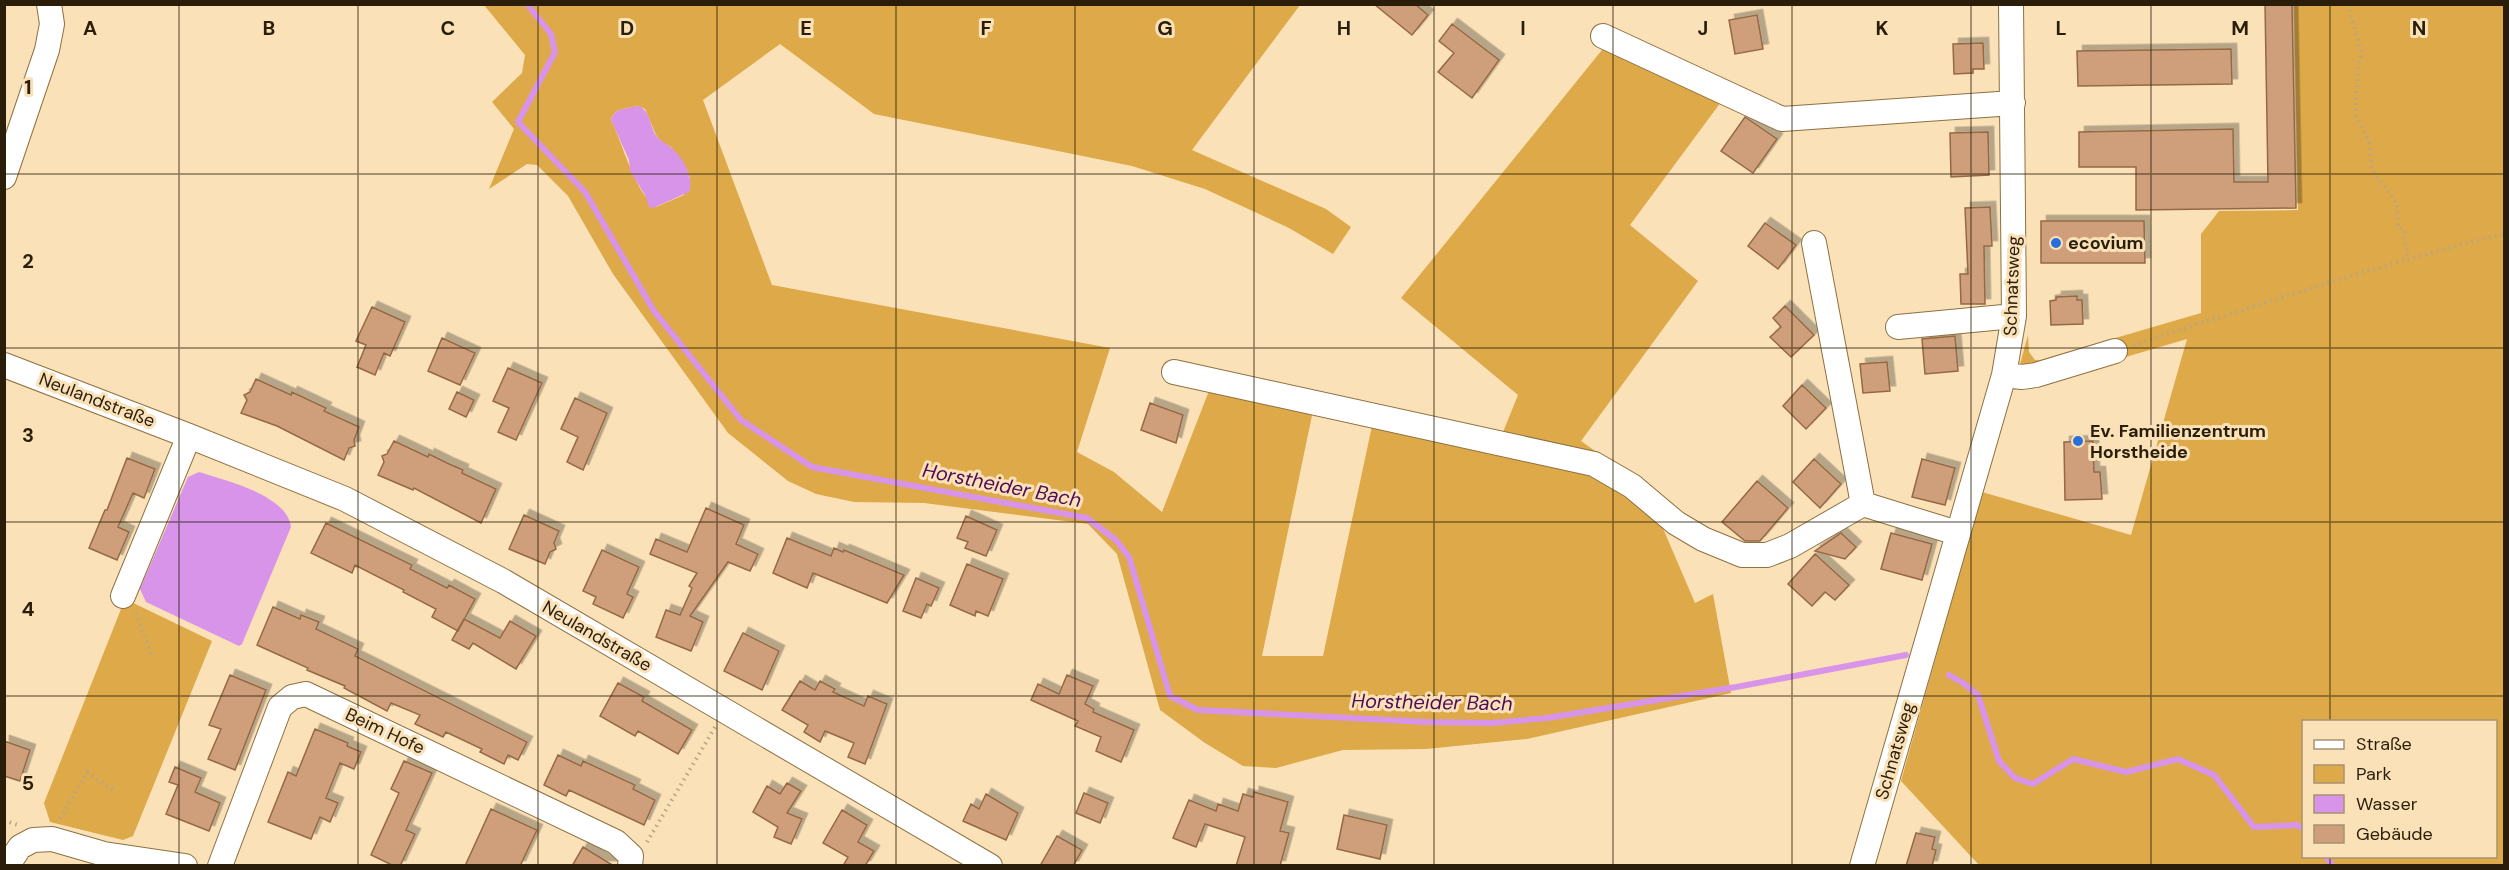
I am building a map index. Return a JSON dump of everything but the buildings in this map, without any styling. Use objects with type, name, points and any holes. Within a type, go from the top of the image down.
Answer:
[{"type":"street","points":[[4,177],[47,50],[52,24],[49,4]]},
{"type":"street","name":"Schnatsweg","points":[[1862,866],[2004,375],[2014,316],[2011,4]]},
{"type":"street","points":[[1603,36],[1782,119],[2013,104]]},
{"type":"street","points":[[1814,243],[1863,504]]},
{"type":"street","points":[[1898,327],[2014,316]]},
{"type":"street","points":[[2004,375],[2022,377],[2036,375],[2115,351]]},
{"type":"street","name":"Neulandstraße","points":[[4,365],[189,436],[355,504],[503,581],[990,866]]},
{"type":"street","points":[[1174,372],[1594,464],[1632,486],[1676,523],[1703,539],[1742,555],[1767,555],[1790,546],[1863,504],[1957,533]]},
{"type":"street","points":[[123,596],[189,436]]},
{"type":"street","name":"Beim Hofe","points":[[220,866],[280,707],[292,697],[306,694],[616,843],[630,861]]},
{"type":"street","points":[[7,866],[20,847],[33,840],[52,839],[104,854],[185,866]]},
{"type":"path","points":[[2348,4],[2362,53],[2358,65],[2356,116],[2369,141],[2372,170],[2397,203],[2398,226],[2405,231],[2403,239],[2407,247],[2407,259]]},
{"type":"path","points":[[2115,351],[2407,259],[2505,234]]},
{"type":"path","points":[[145,634],[152,656]]},
{"type":"path","points":[[630,861],[648,840],[724,710]]},
{"type":"path","points":[[52,839],[54,829],[87,772],[113,790]]},
{"type":"green space","points":[[484,5],[1300,5],[1192,150],[1326,209],[1351,227],[1333,254],[1289,228],[1205,189],[1132,166],[874,114],[780,44],[703,100],[772,285],[1110,348],[1077,452],[1114,472],[1162,512],[1212,383],[1315,401],[1262,656],[1323,656],[1373,421],[1592,469],[1659,519],[1695,603],[1713,594],[1731,693],[1527,739],[1426,749],[1343,750],[1276,768],[1243,766],[1205,743],[1160,710],[1117,554],[1088,524],[924,503],[854,502],[816,494],[788,481],[728,433],[613,274],[568,196],[537,165],[527,164],[489,189],[514,129],[492,102],[522,73],[525,55]],"holes":[[[639,106],[645,109],[656,135],[671,147],[690,177],[684,195],[656,207],[636,180],[611,120],[612,116],[622,109]]]},
{"type":"green space","points":[[2294,5],[2504,5],[2504,865],[1979,865],[1901,781],[1982,492],[2131,535],[2187,339],[2013,390],[2028,335],[2029,352],[2035,360],[2040,360],[2201,313],[2201,234],[2219,211],[2298,210]]},
{"type":"green space","points":[[1606,45],[1721,102],[1630,225],[1698,281],[1581,441],[1619,468],[1501,437],[1518,395],[1401,298]]},
{"type":"green space","points":[[125,599],[212,641],[133,836],[123,840],[50,822],[44,803]]},
{"type":"water","points":[[639,106],[647,114],[657,136],[683,161],[690,180],[689,192],[653,208],[649,207],[645,195],[630,171],[629,160],[611,120],[618,111]]},
{"type":"water","points":[[199,472],[239,485],[268,498],[287,516],[291,527],[242,644],[239,646],[146,602],[140,589],[188,477]]},
{"type":"waterway","name":"Horstheider Bach","points":[[527,4],[551,34],[555,52],[518,122],[585,192],[654,311],[741,420],[812,467],[1087,518],[1116,540],[1129,557],[1170,696],[1198,710],[1427,722],[1492,723],[1547,718],[1736,687],[1906,655]]},
{"type":"waterway","name":"Horstheider Bach","points":[[1949,675],[1978,695],[1999,761],[2015,778],[2033,784],[2073,759],[2126,772],[2178,759],[2214,775],[2254,827],[2297,825],[2302,828]]},
{"type":"waterway","name":"Horstheider Bach","points":[[2327,858],[2333,866]]},
{"type":"place","name":"ecovium","points":[[2056,243]]},
{"type":"place","name":"Ev. Familienzentrum Horstheide","points":[[2078,441]]}]
